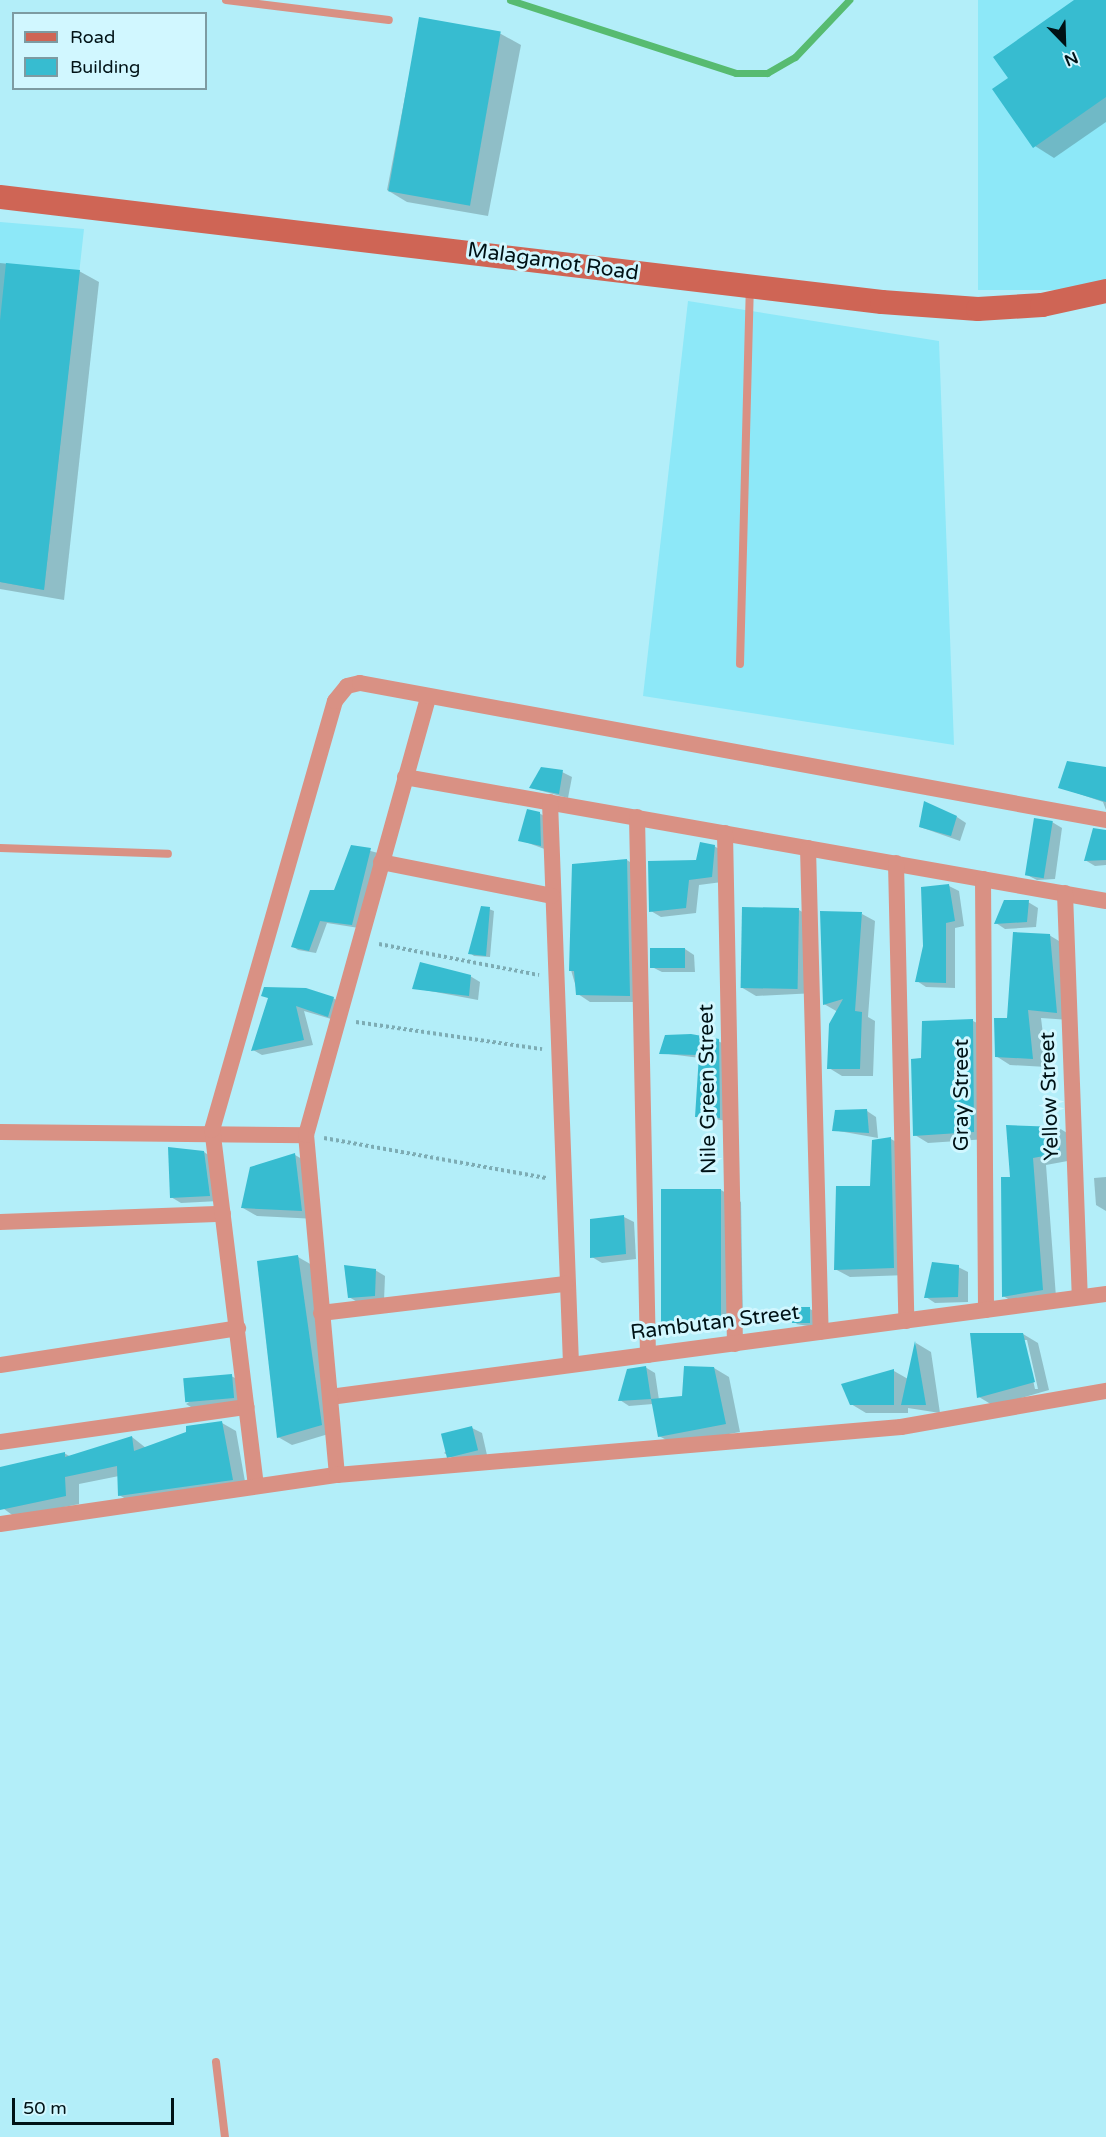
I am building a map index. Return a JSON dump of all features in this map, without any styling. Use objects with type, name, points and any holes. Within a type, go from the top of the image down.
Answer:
[{"type":"street","name":"Malagamot Road","points":[[0,197],[750,286],[978,309],[1042,305],[1106,291]]},
{"type":"street","points":[[256,1486],[212,1130],[334,701],[347,686],[360,683],[1106,820]]},
{"type":"street","points":[[337,1476],[306,1135],[428,697]]},
{"type":"street","points":[[405,777],[1106,901]]},
{"type":"street","points":[[550,802],[560,1180],[571,1364]]},
{"type":"street","points":[[637,817],[648,1355]]},
{"type":"street","name":"Nile Green Street","points":[[725,833],[735,1344]]},
{"type":"street","points":[[808,848],[821,1332]]},
{"type":"street","points":[[381,862],[552,896]]},
{"type":"street","points":[[896,863],[906,1321]]},
{"type":"street","name":"Gray Street","points":[[983,879],[986,1310]]},
{"type":"street","name":"Yellow Street","points":[[1065,894],[1080,1297]]},
{"type":"street","points":[[0,1132],[212,1130],[306,1135]]},
{"type":"street","points":[[0,1222],[223,1214]]},
{"type":"street","points":[[321,1313],[565,1284]]},
{"type":"street","name":"Rambutan Street","points":[[330,1397],[1106,1294]]},
{"type":"street","points":[[0,1365],[238,1328]]},
{"type":"street","points":[[0,1524],[337,1476],[901,1427],[1106,1391]]},
{"type":"street","points":[[0,1442],[247,1407]]},
{"type":"lane","points":[[226,0],[389,20]]},
{"type":"lane","points":[[740,664],[750,286]]},
{"type":"lane","points":[[0,848],[168,854]]},
{"type":"lane","points":[[216,2062],[225,2137]]},
{"type":"path","points":[[360,940],[555,978]]},
{"type":"path","points":[[338,1020],[556,1050]]},
{"type":"path","points":[[306,1135],[560,1180]]},
{"type":"shaded area","points":[[978,0],[1106,0],[1106,290],[978,290]]},
{"type":"shaded area","points":[[0,222],[84,229],[44,590],[0,582]]},
{"type":"shaded area","points":[[688,301],[939,341],[954,745],[643,696]]},
{"type":"building","points":[[1074,0],[1106,0],[1106,97],[1033,148],[992,89],[1008,78],[993,57]]},
{"type":"building","points":[[419,17],[501,31],[470,206],[388,191]]},
{"type":"building","points":[[6,263],[80,270],[44,590],[0,582],[0,321]]},
{"type":"building","points":[[1067,761],[1106,767],[1106,802],[1058,788]]},
{"type":"building","points":[[541,767],[563,770],[559,794],[529,788]]},
{"type":"building","points":[[924,801],[957,816],[951,836],[919,827]]},
{"type":"building","points":[[527,809],[540,812],[541,846],[518,841]]},
{"type":"building","points":[[1034,818],[1053,821],[1044,878],[1025,875]]},
{"type":"building","points":[[1093,828],[1106,830],[1106,860],[1084,861]]},
{"type":"building","points":[[700,842],[715,845],[712,877],[689,880],[686,908],[649,912],[648,861],[696,860]]},
{"type":"building","points":[[351,845],[371,848],[352,925],[320,921],[309,951],[291,947],[310,890],[334,890]]},
{"type":"building","points":[[627,859],[630,996],[576,995],[574,971],[569,971],[572,864]]},
{"type":"building","points":[[949,884],[955,921],[946,923],[946,983],[915,982],[923,946],[921,887]]},
{"type":"building","points":[[1004,900],[1029,900],[1027,922],[994,924]]},
{"type":"building","points":[[481,906],[490,907],[486,956],[468,954]]},
{"type":"building","points":[[742,907],[799,908],[798,989],[741,988]]},
{"type":"building","points":[[820,911],[862,912],[855,1011],[862,1012],[860,1069],[827,1069],[829,1024],[843,999],[823,1005]]},
{"type":"building","points":[[1013,932],[1050,934],[1057,1013],[1028,1010],[1033,1059],[995,1057],[994,1018],[1007,1018]]},
{"type":"building","points":[[650,948],[685,948],[685,968],[650,968]]},
{"type":"building","points":[[420,962],[471,975],[469,996],[412,989]]},
{"type":"building","points":[[264,987],[306,988],[334,997],[328,1017],[296,1006],[304,1040],[251,1051],[268,998],[261,996]]},
{"type":"building","points":[[973,1019],[974,1132],[913,1136],[911,1059],[921,1058],[922,1021]]},
{"type":"building","points":[[691,1034],[719,1039],[720,1118],[695,1117],[699,1055],[659,1054],[665,1035]]},
{"type":"building","points":[[867,1109],[869,1133],[832,1131],[835,1110]]},
{"type":"building","points":[[1006,1125],[1059,1127],[1060,1153],[1033,1158],[1043,1290],[1002,1297],[1001,1177],[1010,1177]]},
{"type":"building","points":[[891,1137],[894,1268],[834,1270],[836,1186],[870,1186],[872,1140]]},
{"type":"building","points":[[168,1147],[204,1151],[210,1196],[170,1198]]},
{"type":"building","points":[[295,1153],[302,1211],[241,1208],[250,1167]]},
{"type":"building","points":[[661,1189],[721,1189],[721,1322],[661,1322]]},
{"type":"building","points":[[624,1215],[626,1254],[590,1258],[590,1219]]},
{"type":"building","points":[[298,1255],[322,1425],[277,1438],[257,1261]]},
{"type":"building","points":[[932,1262],[959,1265],[958,1297],[924,1298]]},
{"type":"building","points":[[344,1265],[376,1269],[375,1296],[348,1298]]},
{"type":"building","points":[[792,1307],[810,1307],[810,1323],[792,1323]]},
{"type":"building","points":[[970,1333],[1023,1333],[1035,1382],[977,1398]]},
{"type":"building","points":[[915,1341],[926,1405],[901,1405]]},
{"type":"building","points":[[646,1366],[651,1399],[618,1401],[627,1369]]},
{"type":"building","points":[[684,1366],[714,1367],[726,1424],[658,1437],[651,1399],[682,1396]]},
{"type":"building","points":[[894,1369],[894,1405],[850,1405],[841,1384]]},
{"type":"building","points":[[232,1374],[234,1398],[185,1402],[183,1378]]},
{"type":"building","points":[[222,1421],[233,1480],[118,1496],[117,1466],[65,1477],[66,1496],[0,1510],[0,1467],[65,1452],[65,1457],[132,1436],[134,1451],[186,1432],[186,1426]]},
{"type":"building","points":[[472,1426],[478,1450],[447,1458],[441,1434]]},
{"type":"waterway","points":[[510,0],[736,73],[767,73],[795,57],[849,0]]}]
